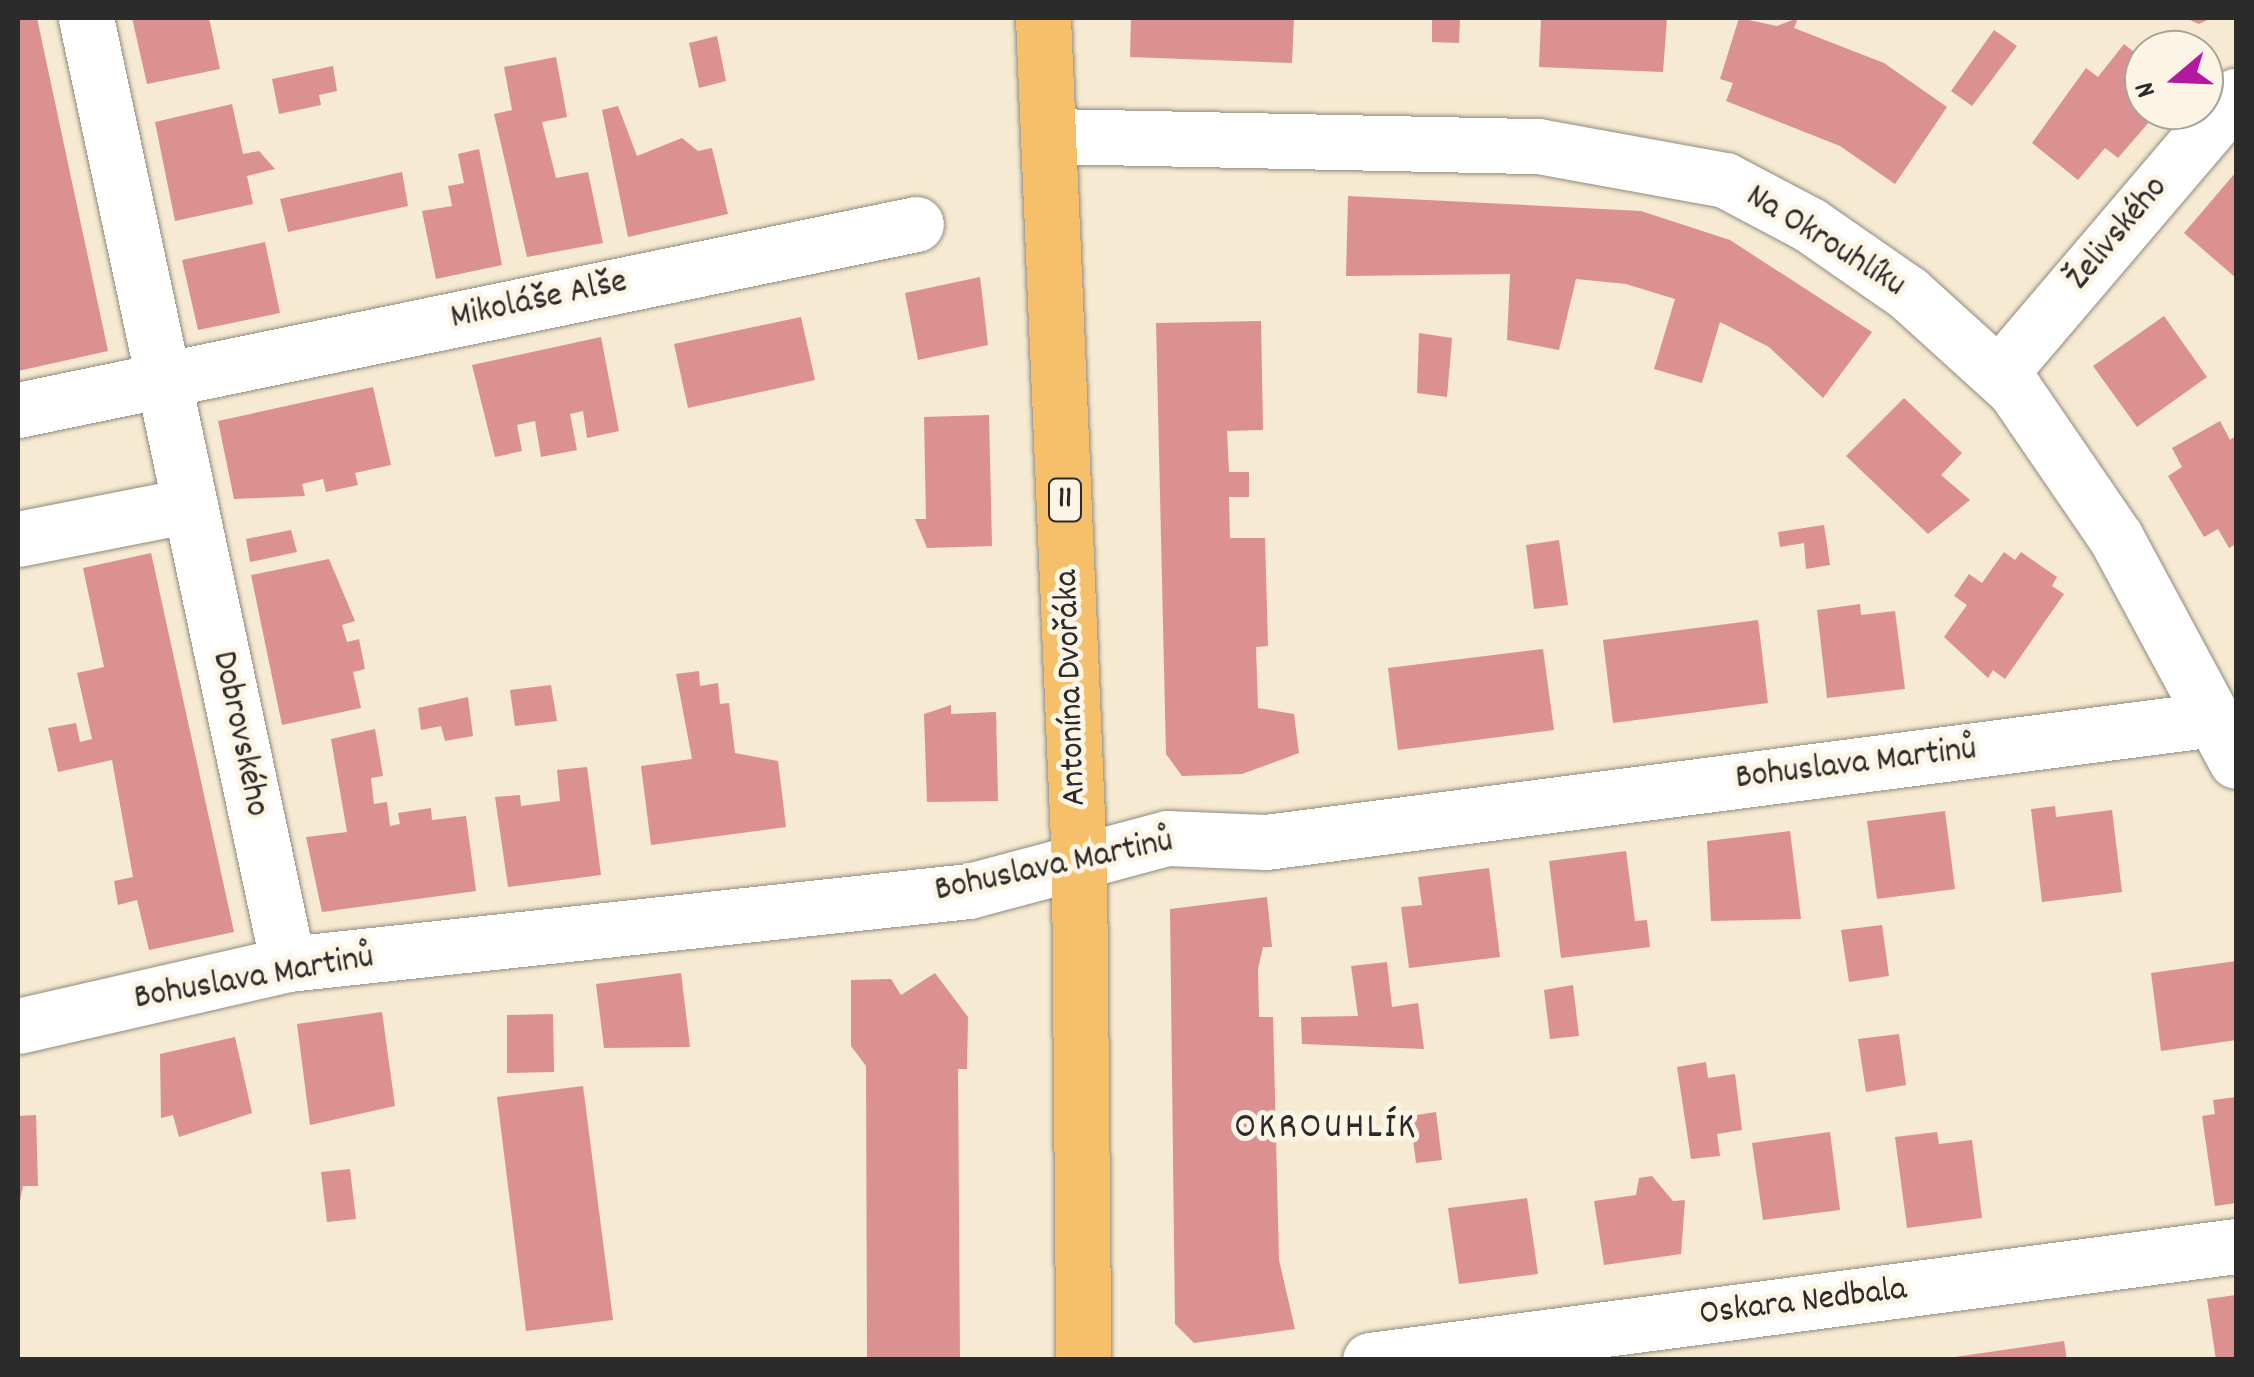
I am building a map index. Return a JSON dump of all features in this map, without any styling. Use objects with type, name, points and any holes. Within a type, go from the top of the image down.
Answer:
[{"type":"main road","name":"Antonína Dvořáka","points":[[1043,18],[1052,136],[1078,864],[1083,1360]]},
{"type":"street","name":"Dobrovského","points":[[86,18],[288,964]]},
{"type":"street","name":"Želivského","points":[[2000,372],[2236,96]]},
{"type":"street","name":"Na Okrouhlíku","points":[[1052,136],[1538,146],[1640,158],[1725,180],[1810,224],[2000,372],[2116,538],[2225,740]]},
{"type":"street","name":"Mikoláše Alše","points":[[163,378],[916,224]]},
{"type":"street","points":[[18,410],[163,378]]},
{"type":"street","points":[[18,539],[190,504]]},
{"type":"street","name":"Bohuslava Martinů","points":[[18,1026],[288,964],[969,892],[1178,837],[1266,842],[2225,740]]},
{"type":"street","name":"Oskara Nedbala","points":[[1370,1360],[2236,1246]]},
{"type":"building","points":[[18,18],[37,18],[108,351],[18,371]]},
{"type":"building","points":[[132,18],[209,18],[220,69],[147,84]]},
{"type":"building","points":[[1131,18],[1294,18],[1292,63],[1130,57]]},
{"type":"building","points":[[1432,18],[1460,18],[1459,43],[1432,42]]},
{"type":"building","points":[[1541,18],[1667,18],[1663,72],[1539,67]]},
{"type":"building","points":[[1739,18],[1777,26],[1798,18],[1794,28],[1884,63],[1947,107],[1895,184],[1840,146],[1726,101],[1733,83],[1720,79]]},
{"type":"building","points":[[2185,18],[2211,18],[2199,24]]},
{"type":"building","points":[[1994,30],[2017,46],[1972,106],[1951,91]]},
{"type":"building","points":[[717,36],[726,81],[699,88],[689,43]]},
{"type":"building","points":[[2124,44],[2124,130],[2142,130],[2118,158],[2105,148],[2078,180],[2032,143],[2086,68],[2098,77]]},
{"type":"building","points":[[556,57],[567,117],[542,122],[556,178],[588,172],[603,243],[527,257],[494,114],[512,110],[504,67]]},
{"type":"building","points":[[333,66],[337,91],[319,95],[321,105],[279,114],[272,79]]},
{"type":"building","points":[[232,104],[243,154],[259,151],[275,169],[247,176],[253,204],[175,221],[155,122]]},
{"type":"building","points":[[618,106],[637,156],[682,138],[698,151],[712,148],[728,214],[628,237],[602,110]]},
{"type":"building","points":[[479,149],[502,265],[436,279],[422,211],[452,206],[448,186],[464,183],[458,154]]},
{"type":"building","points":[[402,172],[408,206],[288,232],[280,199]]},
{"type":"building","points":[[2236,172],[2236,278],[2184,233]]},
{"type":"building","points":[[1348,196],[1641,211],[1730,240],[1872,332],[1823,398],[1769,347],[1720,322],[1702,383],[1654,369],[1675,299],[1626,284],[1576,279],[1559,350],[1507,340],[1510,274],[1346,276]]},
{"type":"building","points":[[265,242],[280,313],[198,330],[182,260]]},
{"type":"building","points":[[980,277],[988,345],[918,360],[905,293]]},
{"type":"building","points":[[2164,316],[2207,377],[2137,427],[2093,366]]},
{"type":"building","points":[[801,317],[815,380],[688,408],[674,344]]},
{"type":"building","points":[[1261,321],[1263,430],[1227,431],[1229,472],[1249,472],[1249,497],[1229,497],[1230,538],[1265,538],[1268,646],[1256,647],[1258,708],[1294,714],[1299,753],[1242,774],[1182,776],[1166,754],[1156,323]]},
{"type":"building","points":[[1419,333],[1452,338],[1447,397],[1417,393]]},
{"type":"building","points":[[601,337],[619,431],[587,438],[583,411],[570,414],[577,450],[541,457],[535,421],[517,425],[522,451],[495,457],[472,365]]},
{"type":"building","points":[[373,387],[391,465],[355,473],[358,485],[326,492],[323,479],[302,484],[305,496],[234,499],[218,421]]},
{"type":"building","points":[[1904,398],[1962,453],[1941,475],[1970,500],[1928,534],[1846,456]]},
{"type":"building","points":[[989,415],[992,546],[927,548],[915,519],[926,519],[924,417]]},
{"type":"building","points":[[2220,421],[2230,440],[2236,436],[2236,544],[2229,548],[2218,529],[2204,537],[2168,476],[2182,467],[2172,448]]},
{"type":"building","points":[[1824,525],[1830,565],[1806,569],[1804,543],[1780,547],[1778,532]]},
{"type":"building","points":[[291,530],[297,552],[250,562],[246,539]]},
{"type":"building","points":[[1559,540],[1568,605],[1534,609],[1526,545]]},
{"type":"building","points":[[2004,552],[2015,560],[2021,552],[2057,577],[2052,586],[2064,594],[2005,679],[1993,670],[1988,678],[1944,637],[1967,605],[1954,596],[1969,574],[1982,583]]},
{"type":"building","points":[[151,553],[234,932],[149,950],[137,900],[118,905],[114,881],[133,877],[112,760],[58,772],[48,728],[76,723],[80,742],[92,739],[77,673],[104,667],[83,568]]},
{"type":"building","points":[[329,559],[355,621],[342,625],[347,642],[359,639],[365,669],[353,672],[361,708],[282,725],[251,575]]},
{"type":"building","points":[[1860,604],[1861,615],[1895,611],[1905,689],[1827,698],[1817,610]]},
{"type":"building","points":[[1758,620],[1768,703],[1613,723],[1603,640]]},
{"type":"building","points":[[1543,649],[1554,730],[1398,750],[1388,668]]},
{"type":"building","points":[[699,671],[700,686],[718,683],[720,704],[729,703],[735,753],[778,761],[786,827],[651,845],[641,766],[692,759],[676,674]]},
{"type":"building","points":[[551,685],[557,721],[515,726],[510,690]]},
{"type":"building","points":[[468,697],[473,736],[445,741],[441,726],[421,730],[418,708]]},
{"type":"building","points":[[951,705],[951,714],[996,712],[998,801],[927,802],[924,714]]},
{"type":"building","points":[[375,729],[383,776],[371,778],[374,804],[387,802],[390,826],[400,824],[398,813],[431,808],[432,820],[466,816],[476,891],[322,912],[306,837],[347,832],[331,739]]},
{"type":"building","points":[[587,767],[601,875],[508,887],[495,797],[520,795],[521,806],[560,801],[557,770]]},
{"type":"building","points":[[2055,806],[2056,817],[2112,810],[2122,892],[2042,902],[2031,809]]},
{"type":"building","points":[[1945,811],[1955,889],[1877,899],[1867,821]]},
{"type":"building","points":[[1790,831],[1801,919],[1711,921],[1707,841]]},
{"type":"building","points":[[1626,851],[1635,921],[1647,920],[1650,947],[1561,958],[1549,861]]},
{"type":"building","points":[[1489,868],[1500,957],[1409,968],[1401,907],[1422,905],[1418,877]]},
{"type":"building","points":[[1267,897],[1272,947],[1263,947],[1258,969],[1259,1017],[1273,1017],[1279,1260],[1295,1329],[1194,1343],[1175,1324],[1170,909]]},
{"type":"building","points":[[1882,925],[1889,976],[1849,982],[1841,930]]},
{"type":"building","points":[[2236,961],[2236,1040],[2161,1051],[2151,973]]},
{"type":"building","points":[[1387,962],[1392,1007],[1418,1003],[1424,1049],[1302,1044],[1301,1017],[1358,1016],[1351,966]]},
{"type":"building","points":[[681,973],[690,1047],[604,1048],[596,984]]},
{"type":"building","points":[[935,973],[968,1017],[967,1069],[958,1069],[960,1360],[867,1360],[866,1066],[851,1046],[851,980],[891,979],[901,995]]},
{"type":"building","points":[[1573,985],[1579,1036],[1550,1039],[1544,990]]},
{"type":"building","points":[[382,1012],[395,1106],[310,1125],[297,1024]]},
{"type":"building","points":[[553,1014],[554,1072],[507,1073],[507,1015]]},
{"type":"building","points":[[1899,1034],[1906,1085],[1866,1092],[1858,1039]]},
{"type":"building","points":[[235,1037],[252,1113],[179,1137],[173,1115],[161,1118],[160,1054]]},
{"type":"building","points":[[1706,1062],[1708,1078],[1735,1074],[1742,1130],[1717,1134],[1720,1156],[1691,1159],[1677,1067]]},
{"type":"building","points":[[583,1086],[613,1320],[526,1331],[497,1097]]},
{"type":"building","points":[[2236,1097],[2236,1203],[2215,1206],[2202,1116],[2215,1114],[2213,1100]]},
{"type":"building","points":[[1436,1112],[1442,1160],[1416,1163],[1410,1116]]},
{"type":"building","points":[[36,1115],[38,1186],[23,1186],[18,1210],[18,1116]]},
{"type":"building","points":[[1830,1132],[1840,1210],[1763,1220],[1752,1143]]},
{"type":"building","points":[[1937,1132],[1939,1144],[1972,1140],[1982,1218],[1907,1228],[1895,1137]]},
{"type":"building","points":[[350,1169],[356,1219],[327,1222],[321,1172]]},
{"type":"building","points":[[1652,1176],[1673,1201],[1685,1200],[1681,1254],[1604,1265],[1594,1201],[1636,1195],[1639,1178]]},
{"type":"building","points":[[1527,1198],[1538,1274],[1459,1284],[1448,1208]]},
{"type":"building","points":[[2236,1295],[2236,1360],[2216,1360],[2207,1299]]},
{"type":"building","points":[[2064,1341],[2067,1360],[1955,1360],[1955,1357]]},
{"type":"district","name":"OKROUHLÍK","points":[[1326,1129]]}]
